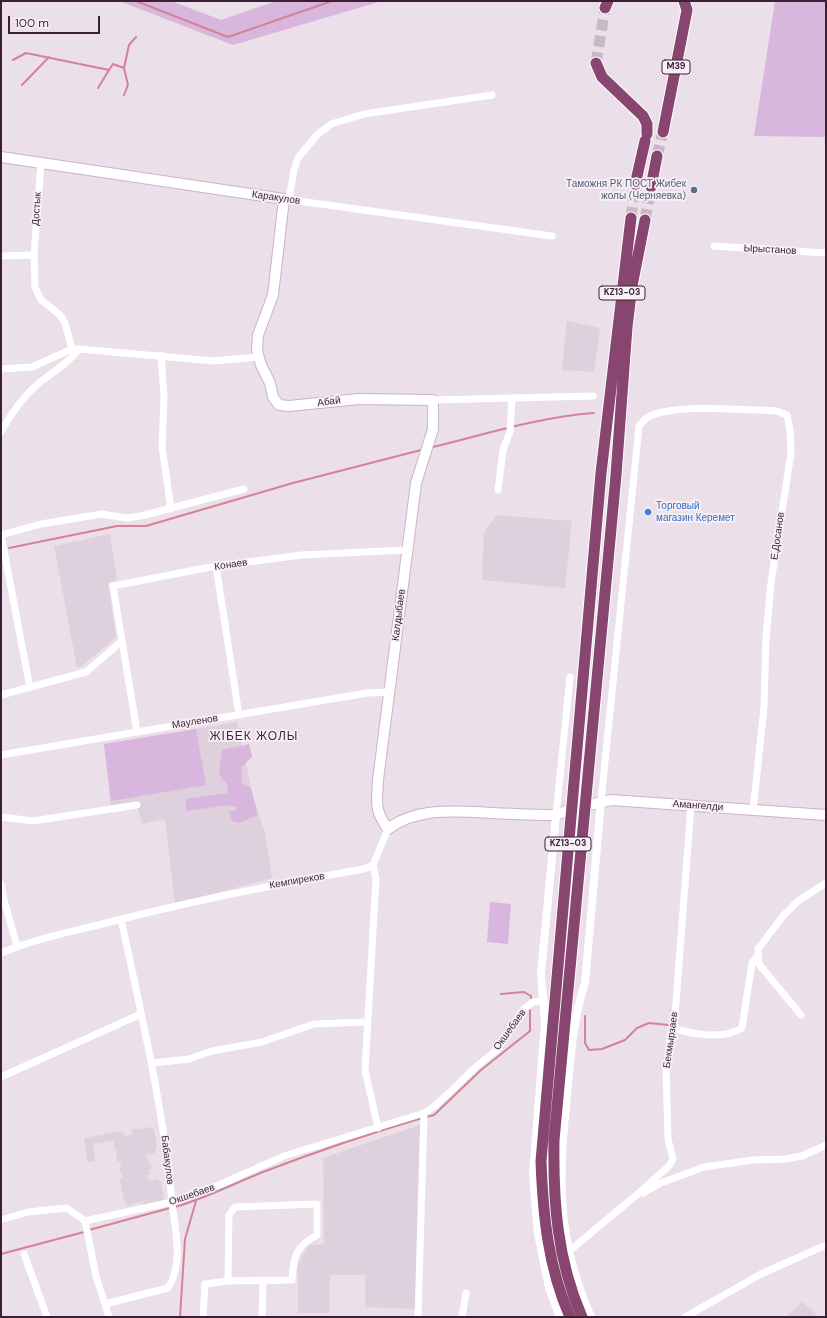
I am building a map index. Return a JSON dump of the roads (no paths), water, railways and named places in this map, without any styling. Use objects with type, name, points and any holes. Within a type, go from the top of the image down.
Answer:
[{"type":"highway","name":"M39","points":[[663,132],[687,10],[684,1]]},
{"type":"highway","points":[[596,64],[602,77],[643,116],[647,124],[646,137],[635,185]]},
{"type":"highway","points":[[651,187],[657,156]]},
{"type":"highway","name":"KZ13-03","points":[[582,1317],[569,1283],[559,1246],[553,1180],[554,1140],[616,475],[619,368],[631,218]]},
{"type":"highway","name":"KZ13-03","points":[[570,1317],[555,1273],[548,1244],[543,1210],[541,1161],[601,473],[632,286],[645,220]]},
{"type":"highway","points":[[601,473],[616,475]]},
{"type":"main road","name":"Каракулов","points":[[1,157],[286,200]]},
{"type":"main road","name":"Абай","points":[[286,200],[273,295],[258,335],[258,357],[270,383],[273,397],[279,405],[311,405],[359,399],[434,400]]},
{"type":"main road","name":"Калдыбаев","points":[[388,829],[379,817],[377,805],[406,550],[418,471],[433,429],[434,400]]},
{"type":"main road","name":"Амангелди","points":[[571,809],[601,801],[611,800],[826,815]]},
{"type":"main road","points":[[388,829],[397,822],[408,817],[431,812],[454,811],[556,816],[571,809]]},
{"type":"street","points":[[286,200],[298,158],[317,135],[331,124],[364,114],[492,95]]},
{"type":"street","name":"Достык","points":[[41,163],[34,255],[35,287],[41,300],[60,315],[65,323],[72,350]]},
{"type":"street","name":"Каракулов","points":[[286,200],[552,236]]},
{"type":"street","name":"Ырыстанов","points":[[714,246],[826,253]]},
{"type":"street","points":[[1,256],[34,255]]},
{"type":"street","points":[[1,369],[32,367],[72,350],[79,349],[161,355],[214,361],[258,357]]},
{"type":"street","points":[[1,432],[14,409],[38,384],[73,357],[79,349]]},
{"type":"street","points":[[161,355],[164,396],[162,447],[171,509]]},
{"type":"street","name":"Абай","points":[[434,400],[593,396]]},
{"type":"street","points":[[498,490],[503,450],[510,432],[512,398]]},
{"type":"street","name":"Е.Досанов","points":[[601,801],[639,426],[647,417],[664,412],[698,409],[776,411],[787,415],[790,429],[790,453],[771,583],[766,638],[764,707],[753,811]]},
{"type":"street","points":[[30,688],[1,535],[41,524],[83,516],[102,514],[126,518],[141,516],[244,490]]},
{"type":"street","name":"Конаев","points":[[137,732],[113,586],[216,566],[302,555],[406,550]]},
{"type":"street","points":[[216,566],[239,715]]},
{"type":"street","points":[[1,695],[86,672],[122,641]]},
{"type":"street","points":[[560,1317],[549,1288],[534,1203],[534,1141],[544,1023],[542,974],[570,677]]},
{"type":"street","name":"Мауленов","points":[[1,755],[367,693],[390,692]]},
{"type":"street","points":[[591,1317],[575,1278],[569,1251],[560,1187],[561,1154],[570,1062],[577,1008],[585,983],[601,801]]},
{"type":"street","points":[[1,817],[33,821],[137,805]]},
{"type":"street","name":"Бекмырзаев","points":[[569,1251],[633,1198],[669,1166],[673,1159],[668,1139],[666,1068],[671,1033],[674,1029],[691,806]]},
{"type":"street","points":[[378,1128],[365,1070],[366,1022],[371,976],[376,879],[373,864],[388,829]]},
{"type":"street","name":"Кемпиреков","points":[[1,953],[17,946],[214,896],[364,869],[373,864]]},
{"type":"street","points":[[801,1015],[759,964],[758,949],[783,916],[798,901],[826,883]]},
{"type":"street","points":[[1,884],[17,946]]},
{"type":"street","name":"Бабакулов","points":[[105,1304],[168,1288],[174,1279],[177,1245],[170,1170],[153,1063],[121,919]]},
{"type":"street","points":[[674,1029],[695,1034],[732,1034],[742,1028],[752,963],[758,956]]},
{"type":"street","name":"Окшебаев","points":[[85,1221],[172,1202],[210,1189],[284,1156],[424,1113],[436,1106],[477,1066],[498,1049],[523,1010],[533,1002],[544,1001]]},
{"type":"street","points":[[1,1077],[141,1014]]},
{"type":"street","points":[[153,1063],[189,1059],[212,1051],[262,1042],[314,1024],[366,1022]]},
{"type":"street","points":[[418,1317],[424,1113]]},
{"type":"street","points":[[633,1198],[660,1183],[704,1167],[753,1160],[785,1160],[802,1156],[826,1145]]},
{"type":"street","points":[[203,1317],[205,1284],[228,1281],[292,1280],[293,1260],[306,1240],[317,1235],[317,1204],[235,1207],[229,1215],[228,1281]]},
{"type":"street","points":[[4,1219],[28,1212],[68,1208],[85,1221],[96,1276],[108,1317]]},
{"type":"street","points":[[685,1317],[761,1274],[826,1245]]},
{"type":"street","points":[[24,1254],[47,1317]]},
{"type":"street","points":[[262,1317],[263,1280]]},
{"type":"street","points":[[462,1317],[466,1293]]},
{"type":"waterway","points":[[136,1],[228,37],[332,1]]},
{"type":"waterway","points":[[13,60],[26,53],[109,70],[113,64],[124,68],[129,45],[136,37]]},
{"type":"waterway","points":[[22,85],[49,57]]},
{"type":"waterway","points":[[124,68],[128,85],[124,95]]},
{"type":"waterway","points":[[98,88],[109,70]]},
{"type":"waterway","points":[[433,447],[533,422],[594,413]]},
{"type":"waterway","points":[[9,548],[117,526],[146,526],[293,483],[421,450]]},
{"type":"waterway","points":[[501,994],[524,992],[531,996],[531,998]]},
{"type":"waterway","points":[[426,1117],[434,1115],[481,1070],[530,1031],[530,1010]]},
{"type":"waterway","points":[[585,1016],[585,1043],[589,1050],[602,1049],[625,1040],[637,1028],[649,1023],[668,1025]]},
{"type":"waterway","points":[[175,1207],[219,1191],[302,1157],[422,1118]]},
{"type":"waterway","points":[[180,1317],[185,1239],[196,1201]]},
{"type":"waterway","points":[[89,1230],[170,1208]]},
{"type":"waterway","points":[[1,1254],[84,1232]]},
{"type":"tunnel","points":[[596,63],[605,8]]},
{"type":"tunnel","points":[[657,156],[663,132]]},
{"type":"tunnel","points":[[631,218],[635,185]]},
{"type":"tunnel","points":[[645,220],[651,187]]},
{"type":"place","name":"Таможня РК ПОСТ Жибек жолы (Черняевка)","points":[[694,190]]},
{"type":"place","name":"Торговый магазин Керемет","points":[[648,512]]},
{"type":"district","name":"ЖІБЕК ЖОЛЫ","points":[[254,737]]}]
